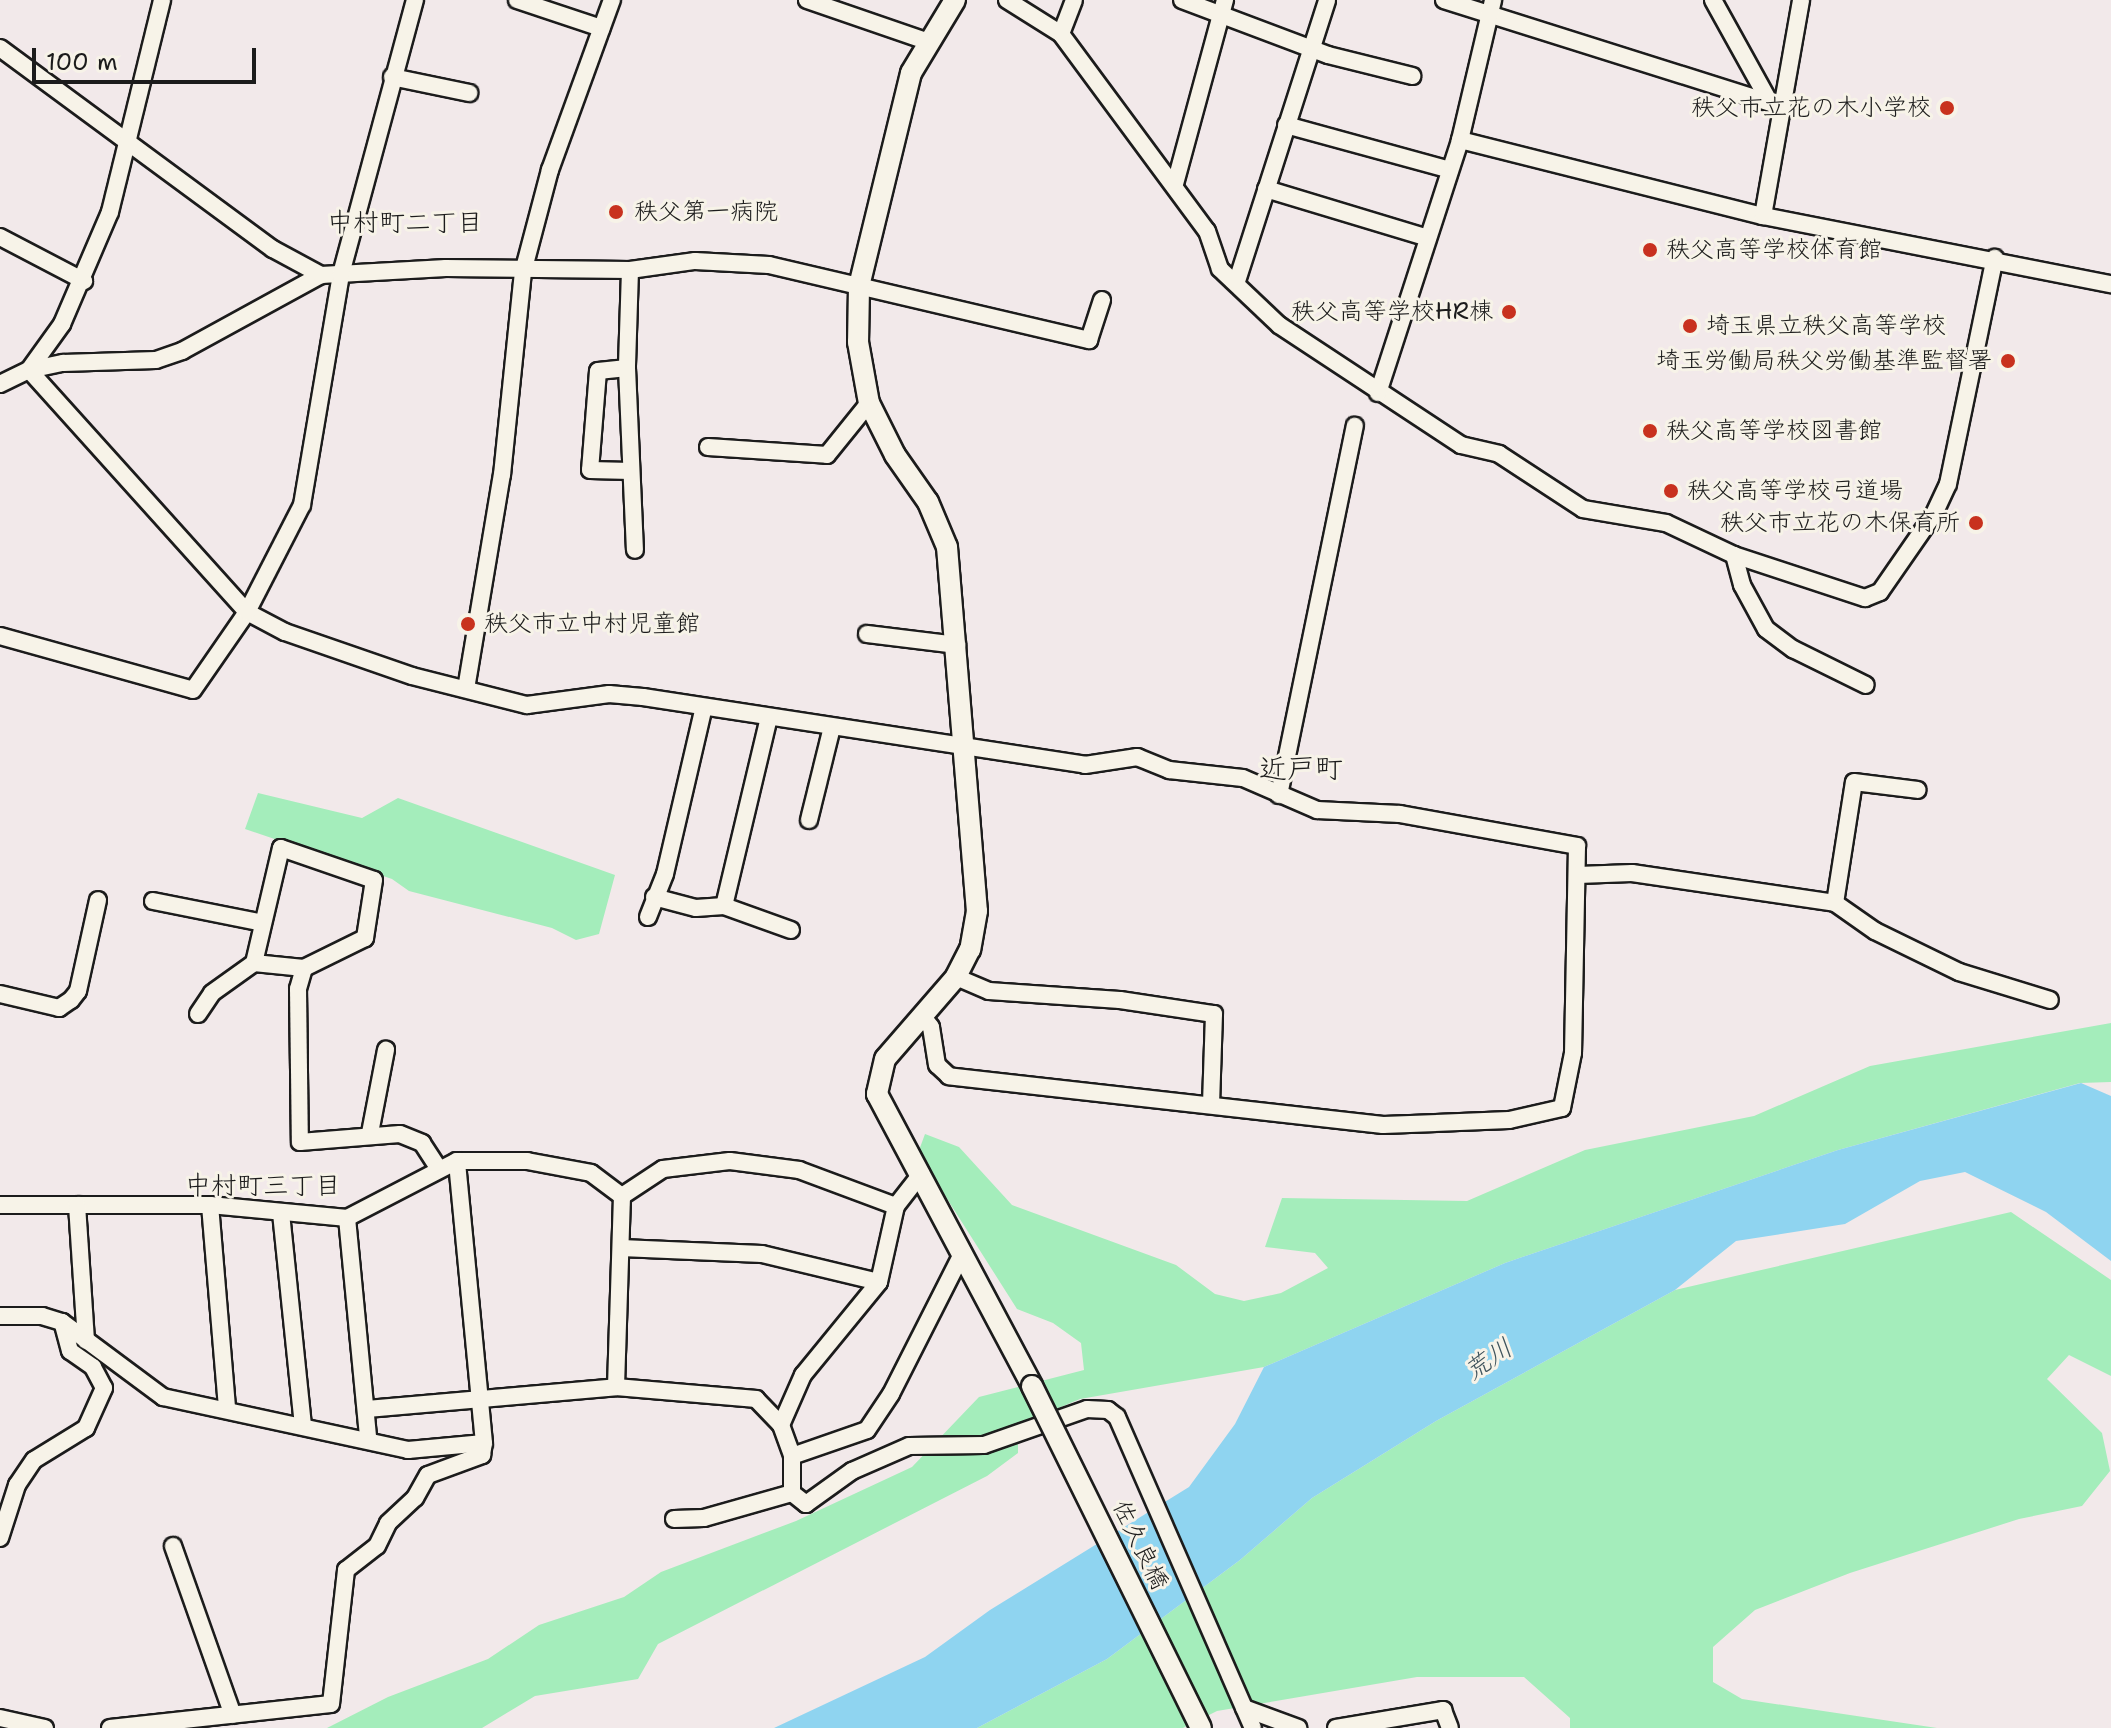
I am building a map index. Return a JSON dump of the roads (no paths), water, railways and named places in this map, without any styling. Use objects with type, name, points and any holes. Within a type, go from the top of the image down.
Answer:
[{"type":"street","points":[[29,370],[62,324],[84,281],[110,212],[123,140],[162,0]]},
{"type":"street","points":[[0,636],[193,690],[247,612],[302,505],[341,274],[415,0]]},
{"type":"street","points":[[517,0],[601,28]]},
{"type":"street","points":[[466,689],[502,475],[523,272],[550,170],[612,0]]},
{"type":"street","points":[[807,0],[926,41]]},
{"type":"street","name":"佐久良橋","points":[[955,0],[926,41],[911,73],[859,287],[858,342],[869,403],[939,524],[953,576],[977,911],[970,949],[956,977],[924,1018],[885,1059],[877,1094],[1032,1386],[1201,1728]]},
{"type":"street","points":[[1007,0],[1061,34],[1207,231],[1220,269],[1237,281],[1279,325],[1461,445],[1499,454],[1583,509],[1666,523],[1734,555],[1865,598],[1880,592],[1934,514],[1948,484],[1995,258]]},
{"type":"street","points":[[1061,34],[1074,0]]},
{"type":"street","points":[[1182,0],[1223,7],[1328,55],[1412,76]]},
{"type":"street","points":[[1237,281],[1327,0]]},
{"type":"street","points":[[1444,0],[1491,8],[1774,104]]},
{"type":"street","points":[[1713,0],[1774,104]]},
{"type":"street","points":[[1763,216],[1774,104],[1801,0]]},
{"type":"street","points":[[1175,184],[1223,7]]},
{"type":"street","points":[[1378,393],[1460,140],[1491,8]]},
{"type":"street","points":[[0,48],[273,249],[321,275]]},
{"type":"street","points":[[392,77],[469,93]]},
{"type":"street","points":[[1286,125],[1450,170]]},
{"type":"street","points":[[1460,140],[1763,216],[1995,258],[2111,284]]},
{"type":"street","points":[[1266,189],[1428,238]]},
{"type":"street","points":[[0,237],[84,281]]},
{"type":"street","points":[[0,384],[29,370],[169,356],[321,275],[446,268],[523,272],[630,270],[695,261],[769,265],[1089,340],[1102,300]]},
{"type":"street","points":[[630,270],[627,368],[635,550]]},
{"type":"street","points":[[627,368],[598,371],[590,470],[631,471]]},
{"type":"street","points":[[29,370],[247,612],[285,632],[466,689],[527,705],[609,694],[1085,765],[1137,757],[1169,770],[1243,778],[1317,810],[1400,814],[1553,838],[1577,846],[1573,1053],[1562,1108],[1509,1120],[1383,1125],[949,1076],[937,1065],[931,1027],[924,1018]]},
{"type":"street","points":[[708,447],[827,455],[869,403]]},
{"type":"street","points":[[1279,795],[1355,426]]},
{"type":"street","points":[[1734,555],[1742,585],[1766,629],[1793,649],[1866,685]]},
{"type":"street","points":[[867,634],[957,645]]},
{"type":"street","points":[[648,917],[665,874],[704,707]]},
{"type":"street","points":[[724,906],[769,717]]},
{"type":"street","points":[[809,820],[832,727]]},
{"type":"street","points":[[1835,903],[1854,782],[1918,790]]},
{"type":"street","points":[[198,1014],[212,993],[254,963],[304,968],[365,938],[374,880],[281,848],[254,963]]},
{"type":"street","points":[[1578,875],[1632,873],[1835,903],[1875,931],[1959,972],[2050,1000]]},
{"type":"street","points":[[654,897],[696,908],[724,906],[791,930]]},
{"type":"street","points":[[0,994],[59,1008],[71,1000],[78,991],[98,900]]},
{"type":"street","points":[[153,901],[263,923]]},
{"type":"street","points":[[304,968],[298,989],[300,1142],[370,1133],[400,1134],[422,1143],[438,1168]]},
{"type":"street","points":[[956,977],[989,991],[1120,1000],[1214,1014],[1211,1105]]},
{"type":"street","points":[[370,1133],[386,1050]]},
{"type":"street","points":[[110,1728],[331,1704],[346,1570],[377,1546],[388,1523],[415,1498],[428,1475],[482,1455],[480,1395],[457,1161]]},
{"type":"street","points":[[0,1205],[210,1205],[347,1218],[438,1168],[457,1161],[527,1161],[591,1173],[622,1196]]},
{"type":"street","points":[[622,1196],[663,1169],[730,1161],[799,1170],[896,1206]]},
{"type":"street","points":[[781,1425],[803,1375],[879,1282],[896,1206],[921,1174]]},
{"type":"street","points":[[616,1387],[622,1196]]},
{"type":"street","points":[[77,1205],[86,1341]]},
{"type":"street","points":[[210,1205],[227,1409]]},
{"type":"street","points":[[281,1213],[303,1425]]},
{"type":"street","points":[[347,1218],[368,1438]]},
{"type":"street","points":[[621,1248],[762,1254],[879,1282]]},
{"type":"street","points":[[792,1456],[867,1430],[891,1394],[963,1252]]},
{"type":"street","points":[[0,1316],[42,1316],[62,1322],[163,1397],[368,1438],[408,1450],[484,1443]]},
{"type":"street","points":[[0,1538],[17,1485],[34,1460],[86,1428],[104,1388],[93,1367],[70,1351],[62,1322]]},
{"type":"street","points":[[367,1409],[480,1395],[616,1387],[756,1399],[781,1425],[792,1456],[792,1493]]},
{"type":"street","points":[[792,1493],[806,1504],[852,1471],[909,1446],[984,1445],[1087,1409],[1108,1410],[1117,1417],[1253,1728]]},
{"type":"street","points":[[674,1519],[704,1518],[792,1493]]},
{"type":"street","points":[[173,1546],[233,1715]]},
{"type":"street","points":[[1244,1708],[1298,1728]]},
{"type":"street","points":[[1336,1728],[1443,1710],[1450,1728]]},
{"type":"street","points":[[0,1718],[45,1728]]},
{"type":"water","name":"荒川","points":[[2081,1083],[2111,1096],[2111,1261],[2046,1212],[1965,1172],[1920,1181],[1845,1224],[1736,1241],[1675,1290],[1436,1421],[1312,1498],[1240,1560],[1107,1659],[977,1728],[774,1728],[925,1657],[990,1610],[1189,1487],[1235,1424],[1264,1367],[1505,1263],[1838,1150]]},
{"type":"place","name":"秩父市立花の木小学校","points":[[1947,108]]},
{"type":"place","name":"秩父第一病院","points":[[616,212]]},
{"type":"place","name":"秩父高等学校体育館","points":[[1650,250]]},
{"type":"place","name":"秩父高等学校HR棟","points":[[1509,312]]},
{"type":"place","name":"埼玉県立秩父高等学校","points":[[1690,326]]},
{"type":"place","name":"埼玉労働局秩父労働基準監督署","points":[[2008,361]]},
{"type":"place","name":"秩父高等学校図書館","points":[[1650,431]]},
{"type":"place","name":"秩父高等学校弓道場","points":[[1671,491]]},
{"type":"place","name":"秩父市立花の木保育所","points":[[1976,523]]},
{"type":"place","name":"秩父市立中村児童館","points":[[468,624]]},
{"type":"district","name":"中村町二丁目","points":[[405,222]]},
{"type":"district","name":"近戸町","points":[[1301,768]]},
{"type":"district","name":"中村町三丁目","points":[[263,1185]]}]
